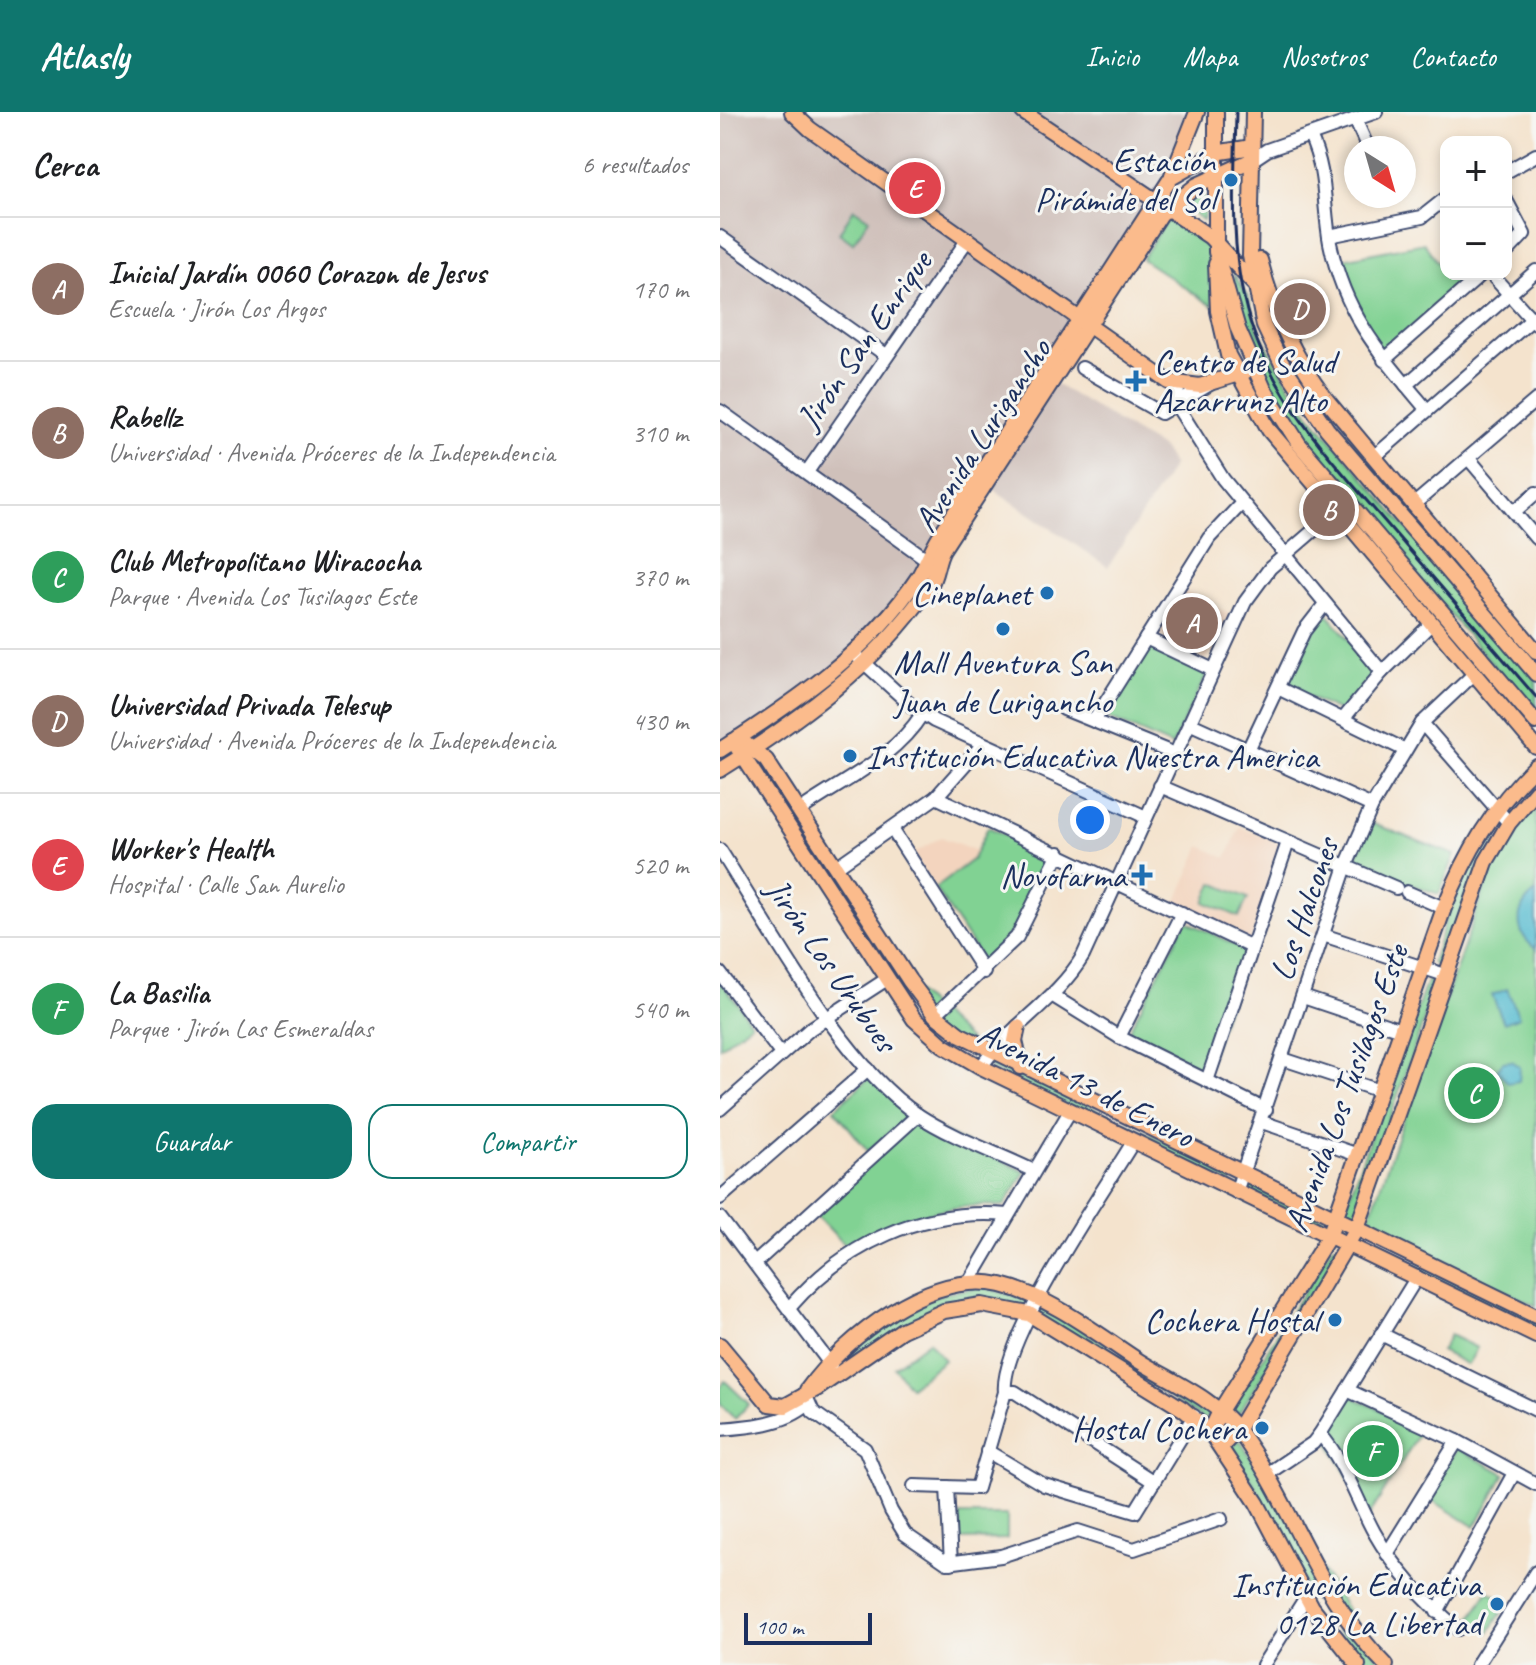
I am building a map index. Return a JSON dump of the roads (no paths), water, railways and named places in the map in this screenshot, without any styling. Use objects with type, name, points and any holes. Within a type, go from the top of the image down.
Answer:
[{"type":"main road","points":[[792,112],[1161,377],[1178,386],[1195,387],[1236,373],[1257,375]]},
{"type":"main road","points":[[1023,112],[1044,118],[1162,203],[1216,246],[1256,287],[1294,356],[1413,505],[1536,651]]},
{"type":"main road","points":[[1171,178],[1197,112]]},
{"type":"main road","points":[[1216,112],[1216,246],[1220,327],[1236,373],[1280,445],[1536,747]]},
{"type":"main road","points":[[1253,112],[1249,241],[1267,334],[1305,401],[1536,674]]},
{"type":"main road","name":"Avenida Lurigancho","points":[[720,770],[825,698],[859,658],[928,590],[932,562],[1162,203],[1171,178],[1215,153],[1252,158]]},
{"type":"main road","points":[[1252,158],[1256,178],[1259,256],[1267,288],[1294,356]]},
{"type":"main road","name":"Avenida Lurigancho","points":[[1162,203],[1252,158]]},
{"type":"main road","points":[[1216,246],[1238,329],[1257,375],[1299,444],[1536,722]]},
{"type":"main road","name":"Avenida Lurigancho","points":[[720,750],[859,658]]},
{"type":"main road","name":"Avenida 13 de Enero","points":[[736,740],[799,811],[940,1010],[991,1053],[1536,1316]]},
{"type":"main road","name":"Avenida 13 de Enero","points":[[748,752],[887,979],[928,1033],[981,1067],[1070,1111],[1130,1147],[1236,1192],[1536,1336]]},
{"type":"main road","name":"Avenida Los Tusilagos Este","points":[[1210,1432],[1329,1236],[1444,908],[1473,844],[1496,809],[1536,766]]},
{"type":"main road","name":"Avenida Los Tusilagos Este","points":[[1221,1447],[1238,1429],[1349,1246],[1486,862],[1509,823],[1536,791]]},
{"type":"main road","points":[[1018,1027],[1015,1041],[1021,1067]]},
{"type":"main road","points":[[806,1400],[831,1365],[863,1333],[900,1307],[968,1284],[998,1285],[1038,1299],[1220,1411],[1238,1429],[1267,1474],[1331,1599],[1386,1665]]},
{"type":"main road","points":[[720,1345],[769,1404],[785,1406],[806,1400],[902,1330],[944,1311],[988,1305],[1029,1314],[1194,1416],[1210,1432],[1257,1503],[1306,1597],[1358,1665]]},
{"type":"street","points":[[1252,158],[1376,112]]},
{"type":"street","points":[[1355,119],[1363,136]]},
{"type":"street","points":[[1310,136],[1324,174],[1329,236],[1351,308],[1384,360],[1427,410]]},
{"type":"street","points":[[1512,169],[1536,155]]},
{"type":"street","points":[[1329,236],[1422,217],[1440,203]]},
{"type":"street","points":[[1512,211],[1524,234],[1512,247]]},
{"type":"street","points":[[720,237],[886,355]]},
{"type":"street","name":"Jirón San Enrique","points":[[807,472],[968,239]]},
{"type":"street","points":[[1406,385],[1536,271]]},
{"type":"street","points":[[1384,360],[1475,280]]},
{"type":"street","points":[[1374,457],[1535,320],[1496,280]]},
{"type":"street","points":[[1082,368],[1160,413],[1177,406],[1213,381]]},
{"type":"street","points":[[1178,386],[1177,406],[1241,504],[1382,672]]},
{"type":"street","points":[[1413,505],[1536,400]]},
{"type":"street","points":[[720,411],[932,562]]},
{"type":"street","points":[[1469,459],[1536,538]]},
{"type":"street","points":[[1514,512],[1536,493]]},
{"type":"street","points":[[1094,721],[1209,538],[1241,504]]},
{"type":"street","points":[[981,1067],[991,1053],[1053,996],[1083,956],[1245,602],[1284,555],[1335,512]]},
{"type":"street","points":[[1248,750],[1309,622],[1325,604]]},
{"type":"street","points":[[1344,718],[1382,672],[1432,623]]},
{"type":"street","points":[[1146,638],[1213,670]]},
{"type":"street","points":[[859,658],[922,714],[1146,817]]},
{"type":"street","name":"Los Halcones","points":[[1236,1192],[1346,866],[1372,806],[1403,749],[1422,723],[1475,673]]},
{"type":"street","points":[[1278,688],[1403,749]]},
{"type":"street","points":[[1064,709],[1175,754]]},
{"type":"street","points":[[799,811],[883,756],[903,739],[922,714]]},
{"type":"street","points":[[1189,723],[1372,806]]},
{"type":"street","points":[[1422,723],[1509,823]]},
{"type":"street","points":[[836,867],[936,797],[983,744]]},
{"type":"street","points":[[1517,785],[1525,796],[1520,809]]},
{"type":"street","points":[[1160,786],[1444,908]]},
{"type":"street","points":[[936,797],[1252,947]]},
{"type":"street","points":[[892,829],[984,972]]},
{"type":"street","points":[[1207,1081],[1288,842]]},
{"type":"street","points":[[940,1010],[984,972],[1017,937],[1059,853]]},
{"type":"street","name":"Jirón Los Urubues","points":[[721,855],[827,1016],[868,1069],[918,1115],[1034,1171]]},
{"type":"street","points":[[1119,1037],[1182,913]]},
{"type":"street","points":[[1323,935],[1445,975]]},
{"type":"street","points":[[720,973],[781,1054]]},
{"type":"street","points":[[720,1109],[827,1016],[887,979]]},
{"type":"street","points":[[1053,996],[1119,1037],[1207,1081],[1264,1116],[1358,1155]]},
{"type":"street","points":[[1303,997],[1401,1030]]},
{"type":"street","points":[[1283,1059],[1380,1091]]},
{"type":"street","points":[[720,1198],[868,1069]]},
{"type":"street","points":[[968,1284],[1070,1111]]},
{"type":"street","points":[[755,1263],[918,1115]]},
{"type":"street","points":[[914,1486],[977,1488],[1005,1392],[1003,1380],[1023,1322],[1130,1147]]},
{"type":"street","points":[[789,1308],[839,1260],[884,1234],[951,1215],[1008,1215]]},
{"type":"street","points":[[720,1218],[831,1365]]},
{"type":"street","points":[[1267,1474],[1313,1443],[1320,1434],[1417,1277]]},
{"type":"street","points":[[1381,1334],[1536,1410]]},
{"type":"street","points":[[1347,1390],[1457,1441],[1536,1484]]},
{"type":"street","points":[[1005,1392],[1015,1392],[1154,1482]]},
{"type":"street","points":[[720,1429],[795,1415],[806,1400],[865,1449],[891,1511],[905,1534],[929,1552],[951,1563],[1001,1556],[1078,1531],[1134,1549],[1221,1519]]},
{"type":"street","points":[[987,1451],[1044,1485],[1135,1512],[1194,1416]]},
{"type":"street","points":[[1320,1434],[1338,1458],[1387,1554],[1409,1584],[1458,1629]]},
{"type":"street","points":[[1387,1554],[1457,1441]]},
{"type":"street","points":[[1437,1612],[1514,1473]]},
{"type":"street","points":[[947,1487],[951,1563]]},
{"type":"street","points":[[1477,1665],[1536,1572]]},
{"type":"street","points":[[1263,1665],[1306,1597]]},
{"type":"water","points":[[1536,892],[1536,949],[1524,936],[1520,920],[1524,905]]},
{"type":"water","points":[[1507,989],[1519,1017],[1504,1023],[1492,995]]},
{"type":"water","points":[[1512,1061],[1520,1067],[1519,1081],[1508,1083],[1497,1070],[1503,1062]]},
{"type":"railway","points":[[1236,112],[1234,206],[1237,253],[1244,299],[1268,365],[1325,452],[1536,697]]},
{"type":"place","name":"Estación Pirámide del Sol","points":[[1231,180]]},
{"type":"place","name":"Worker's Health","points":[[915,188]]},
{"type":"place","name":"Universidad Privada Telesup","points":[[1300,309]]},
{"type":"place","name":"Centro de Salud Azcarrunz Alto","points":[[1136,381]]},
{"type":"place","name":"Rabellz","points":[[1329,510]]},
{"type":"place","name":"Cineplanet","points":[[1047,593]]},
{"type":"place","name":"Inicial Jardín 0060 Corazon de Jesus","points":[[1192,623]]},
{"type":"place","name":"Mall Aventura San Juan de Lurigancho","points":[[1003,629]]},
{"type":"place","name":"Institución Educativa Nuestra America","points":[[850,756]]},
{"type":"place","name":"Novofarma","points":[[1142,875]]},
{"type":"place","name":"Club Metropolitano Wiracocha","points":[[1474,1093]]},
{"type":"place","name":"Cochera Hostal","points":[[1335,1320]]},
{"type":"place","name":"Hostal Cochera","points":[[1262,1428]]},
{"type":"place","name":"La Basilia","points":[[1373,1451]]},
{"type":"place","name":"Institución Educativa 0128 La Libertad","points":[[1497,1604]]}]
